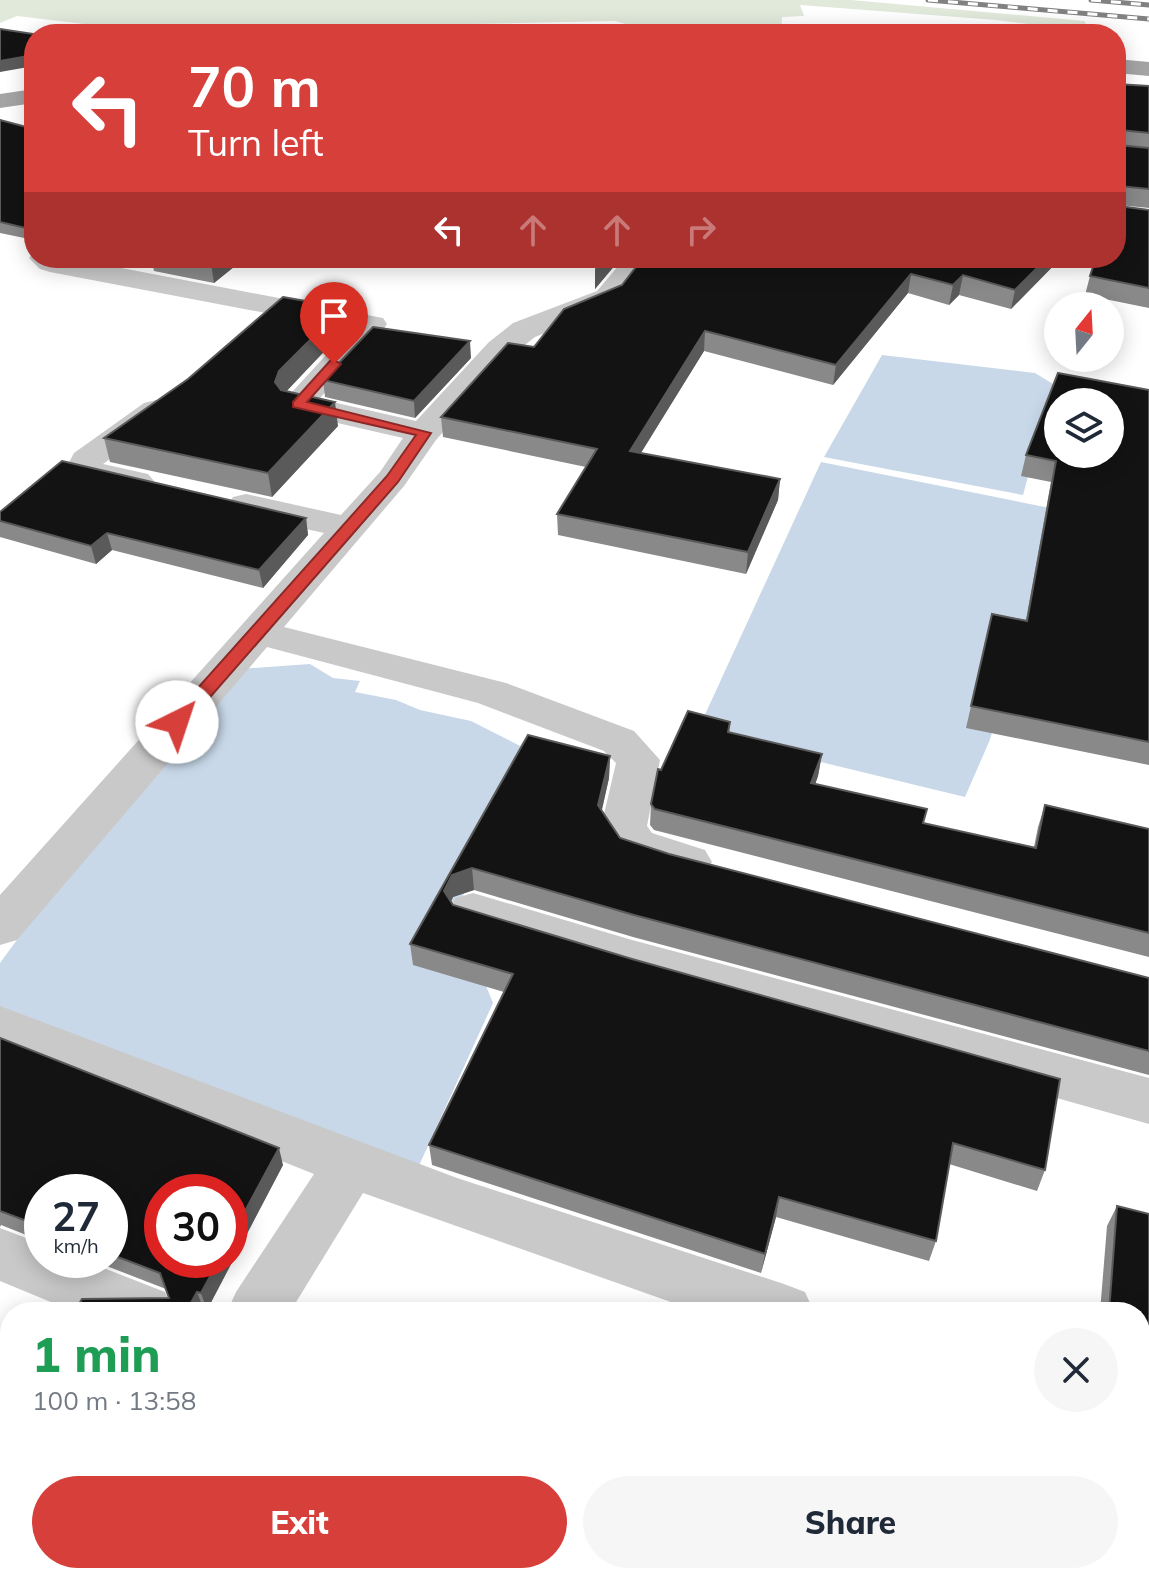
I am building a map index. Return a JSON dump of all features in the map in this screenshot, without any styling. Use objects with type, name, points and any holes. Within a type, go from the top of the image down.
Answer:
[{"type":"main road","points":[[1126,68],[1149,72]]},
{"type":"main road","points":[[1126,74],[1149,72]]},
{"type":"main road","points":[[0,101],[24,97]]},
{"type":"street","points":[[77,268],[372,324],[297,404],[424,433]]},
{"type":"street","points":[[0,927],[350,528],[392,479],[424,433],[500,349],[524,330],[608,297],[632,268]]},
{"type":"street","points":[[247,335],[279,306]]},
{"type":"street","points":[[170,488],[82,470],[86,460],[179,394]]},
{"type":"street","points":[[215,498],[350,528]]},
{"type":"street","points":[[256,632],[491,693],[619,741],[638,760],[624,827],[636,845],[730,872]]},
{"type":"street","points":[[473,911],[632,959],[1149,1101]]},
{"type":"street","points":[[0,1027],[100,1063],[351,1163],[609,1257],[752,1302]]},
{"type":"street","points":[[263,1302],[351,1163]]},
{"type":"street","points":[[0,1254],[119,1302]]},
{"type":"shaded area","points":[[0,0],[851,0],[1085,21],[1086,24],[1029,24],[800,5],[804,16],[782,17],[782,24],[626,24],[615,21],[84,24],[17,16],[0,23]]},
{"type":"water","points":[[882,355],[1035,373],[1053,384],[1052,388],[1044,388],[1044,417],[1023,495],[824,457]]},
{"type":"water","points":[[821,462],[1065,511],[989,742],[965,797],[697,732]]},
{"type":"water","points":[[310,664],[333,678],[360,681],[355,692],[471,721],[532,752],[486,824],[457,915],[493,1003],[417,1170],[0,1015],[0,963],[66,873],[239,669]]},
{"type":"building","points":[[0,29],[24,33],[24,57],[0,61]]},
{"type":"building","points":[[1126,85],[1149,86],[1149,133],[1126,131]]},
{"type":"building","points":[[0,120],[24,126],[24,228],[0,222]]},
{"type":"building","points":[[1126,146],[1149,148],[1149,189],[1126,187]]},
{"type":"building","points":[[1126,207],[1149,210],[1149,288],[1090,276],[1093,268],[1126,268]]},
{"type":"building","points":[[635,268],[1037,268],[1015,290],[963,275],[953,285],[911,274],[836,365],[705,331],[630,451],[780,479],[748,552],[557,514],[597,449],[441,417],[508,343],[534,347],[564,309],[622,285]]},
{"type":"building","points":[[283,297],[339,307],[332,314],[335,315],[279,371],[275,382],[281,390],[335,402],[268,473],[104,438],[188,379]]},
{"type":"building","points":[[373,327],[470,341],[414,401],[323,380]]},
{"type":"building","points":[[1058,373],[1149,390],[1149,742],[971,706],[992,614],[1027,621],[1055,468],[1124,468],[1124,388],[1052,388]]},
{"type":"building","points":[[1044,409],[1044,459],[1026,455]]},
{"type":"building","points":[[62,461],[306,518],[259,570],[107,533],[91,546],[0,521],[0,512]]},
{"type":"building","points":[[688,711],[730,722],[728,732],[822,754],[811,783],[927,809],[923,823],[1036,848],[1045,805],[1149,829],[1149,933],[655,809],[651,804],[658,769],[661,770]]},
{"type":"building","points":[[528,735],[610,756],[598,805],[620,838],[669,854],[1149,978],[1149,1051],[634,915],[472,868],[452,875],[444,891],[453,905],[632,959],[1060,1079],[1045,1170],[953,1143],[936,1241],[779,1197],[765,1254],[429,1145],[513,974],[410,944]]},
{"type":"building","points":[[0,1038],[279,1148],[248,1206],[248,1174],[144,1174],[144,1267],[128,1261],[128,1174],[24,1174],[24,1220],[0,1211]]},
{"type":"building","points":[[1117,1206],[1149,1214],[1149,1302],[1110,1302]]},
{"type":"building","points":[[162,1278],[209,1278],[192,1302],[80,1302],[82,1299],[169,1298]]},
{"type":"railway","points":[[928,0],[1149,19]]},
{"type":"railway","points":[[1091,0],[1149,5]]},
{"type":"route","points":[[177,722],[392,479],[424,433],[297,404],[334,364]]}]
